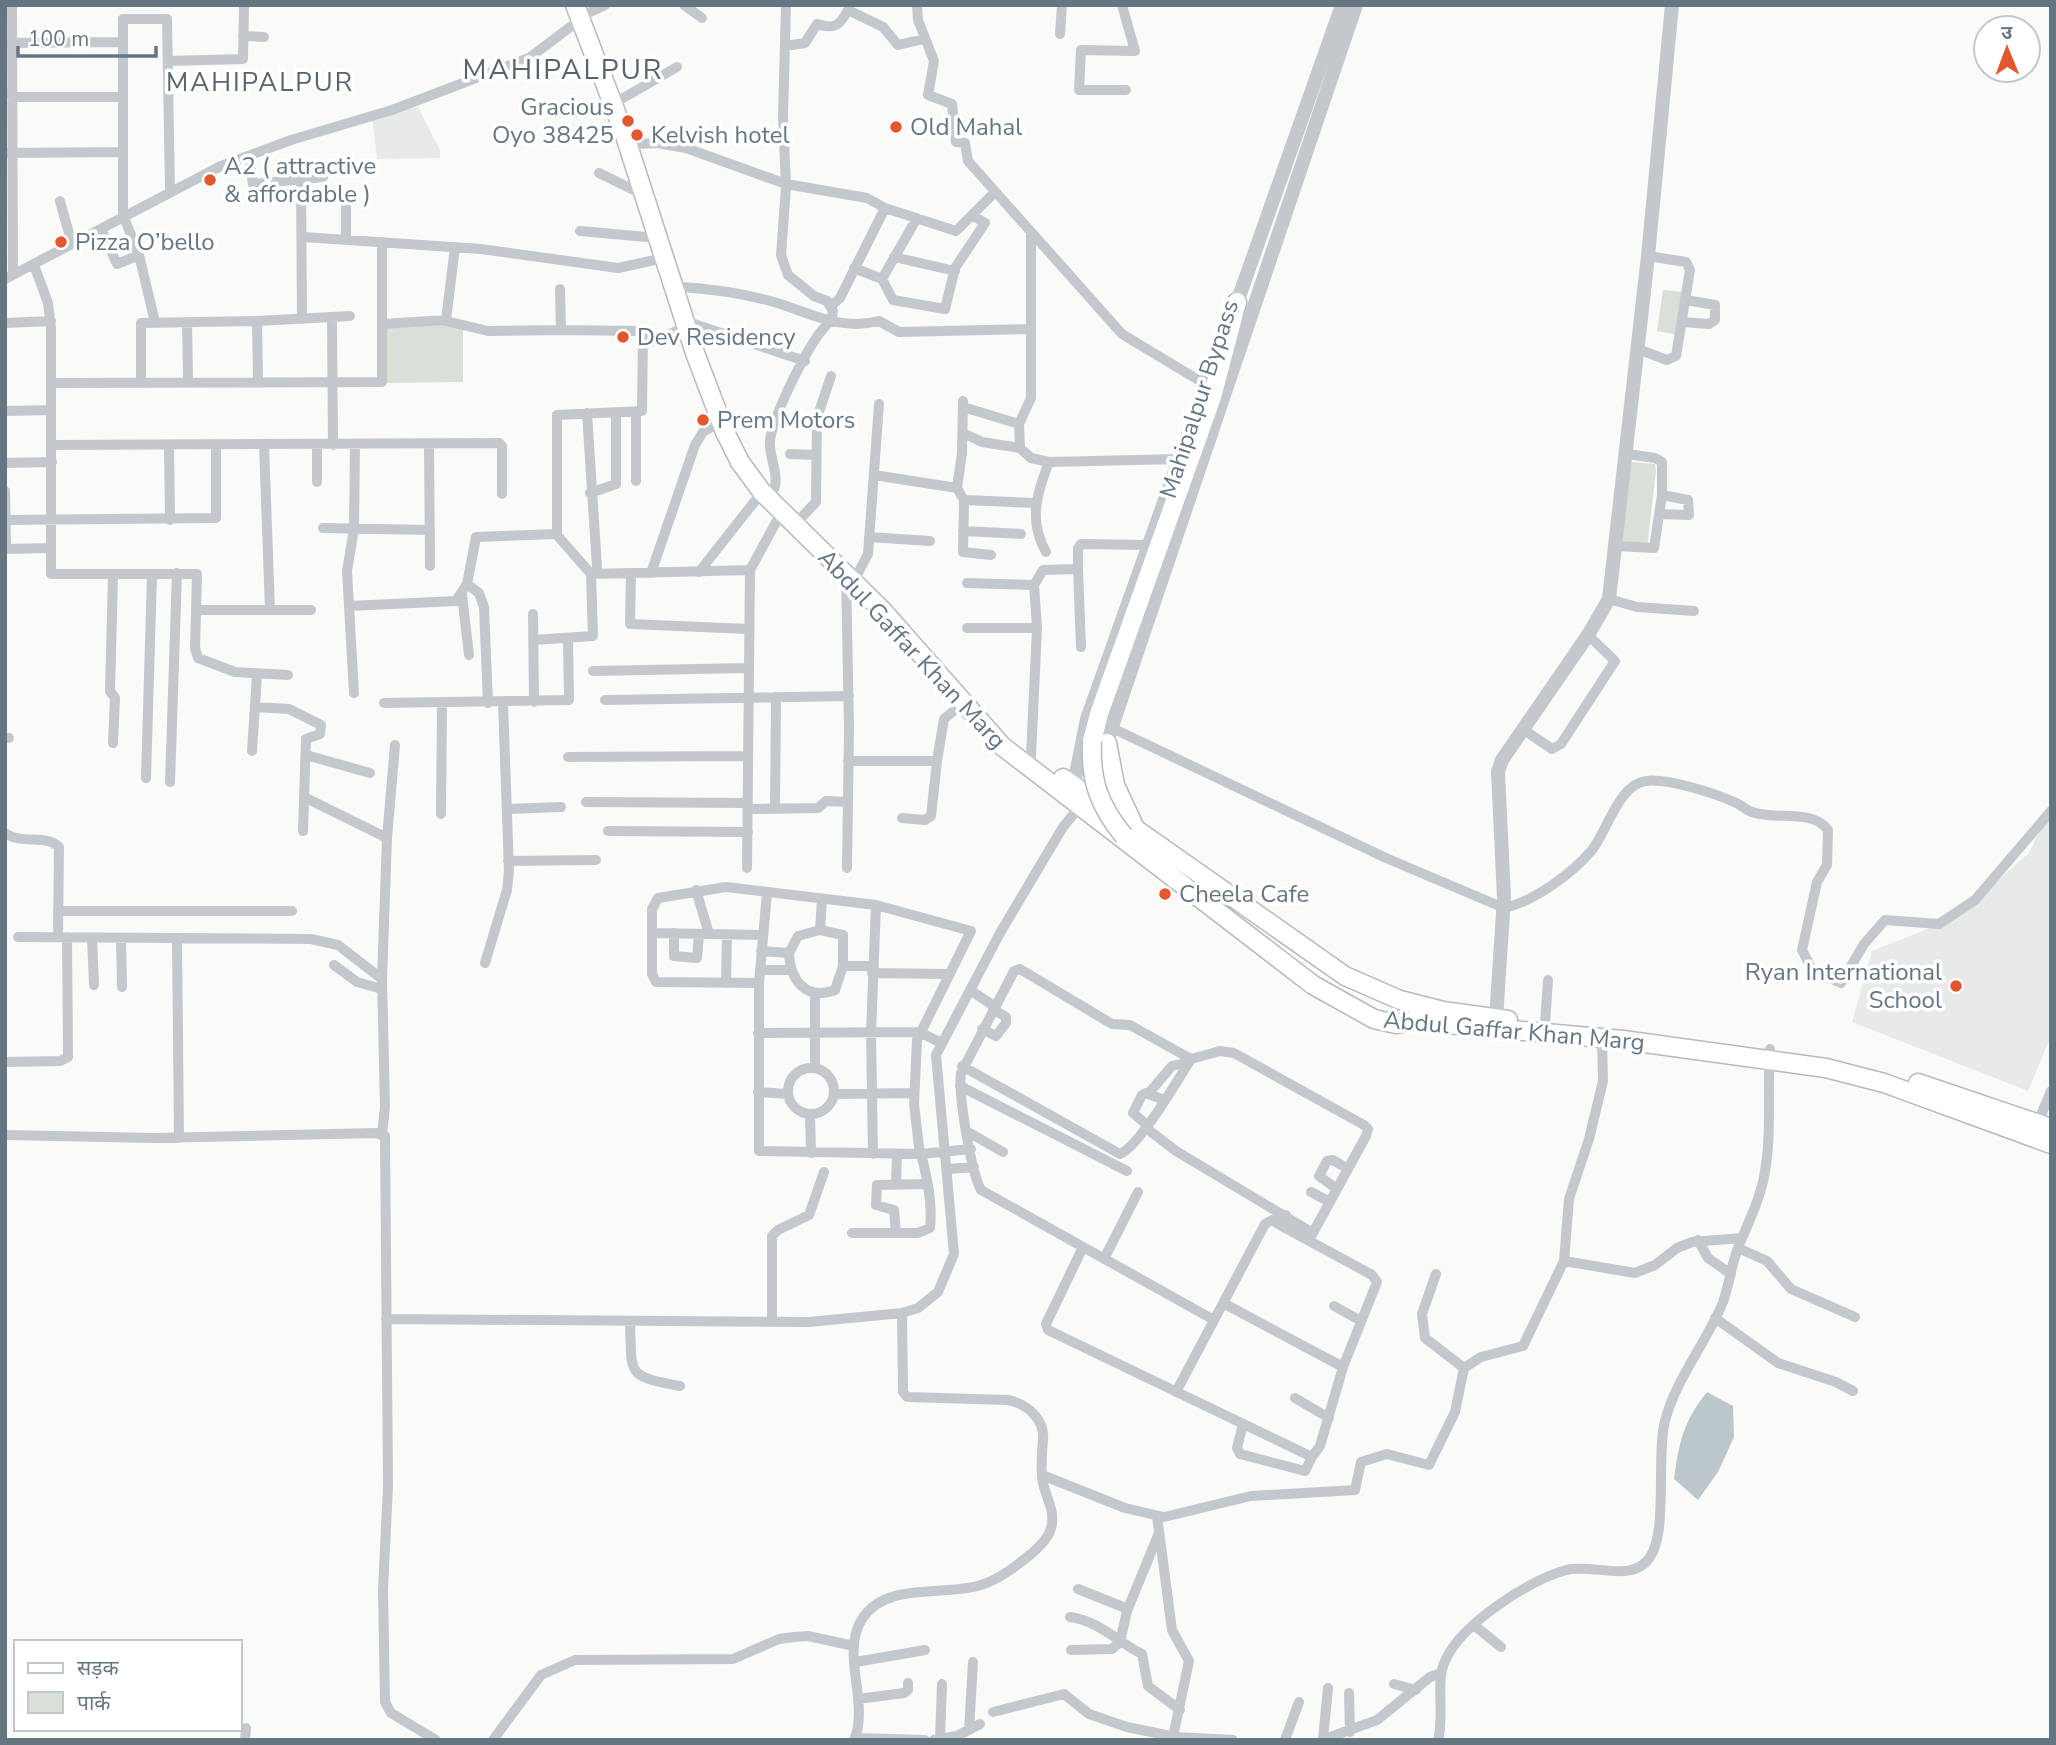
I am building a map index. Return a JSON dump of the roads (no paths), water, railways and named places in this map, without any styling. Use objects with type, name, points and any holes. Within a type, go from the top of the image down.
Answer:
[{"type":"main road","name":"Abdul Gaffar Khan Marg","points":[[581,11],[635,144],[682,287],[690,326],[721,422],[740,461],[767,493],[800,519],[852,573],[992,725],[1313,985],[1374,1019],[1396,1024],[1414,1021],[1770,1055]]},
{"type":"main road","name":"Abdul Gaffar Khan Marg","points":[[581,11],[664,258],[739,447],[781,513],[852,573],[995,741],[1345,976],[1400,999],[1496,1019],[1660,1034],[1770,1055],[1868,1079],[2045,1134]]},
{"type":"main road","points":[[1237,302],[1212,397],[1099,714],[1104,738],[1091,767],[1096,792],[1106,814],[1339,989],[1414,1021]]},
{"type":"street","points":[[12,5],[9,43],[9,277],[170,191],[249,156],[392,110],[517,63],[555,41],[581,11],[605,5]]},
{"type":"street","points":[[168,61],[243,59],[244,5]]},
{"type":"street","points":[[684,5],[702,18]]},
{"type":"street","points":[[786,5],[786,184],[780,250],[784,270],[804,290],[831,306]]},
{"type":"street","points":[[917,5],[924,39],[934,61],[928,95],[952,104],[956,142],[965,143],[968,161],[1122,334],[1205,384]]},
{"type":"street","points":[[1060,34],[1062,5]]},
{"type":"street","points":[[1122,5],[1136,51],[1081,50],[1079,90],[1126,90]]},
{"type":"street","name":"Mahipalpur Bypass","points":[[1078,796],[1087,719],[1342,5]]},
{"type":"street","name":"Mahipalpur Bypass","points":[[1078,796],[1104,738],[1356,5]]},
{"type":"street","points":[[1496,1019],[1504,908],[1497,772],[1502,760],[1588,635],[1609,599],[1648,256],[1672,5]]},
{"type":"street","points":[[785,46],[805,43],[817,24],[834,27],[840,24],[848,10],[883,27],[898,45],[924,39]]},
{"type":"street","points":[[155,322],[139,255],[123,215],[122,19],[166,18],[170,191]]},
{"type":"street","points":[[243,36],[264,37]]},
{"type":"street","points":[[9,43],[122,42]]},
{"type":"street","points":[[618,101],[677,67]]},
{"type":"street","points":[[9,94],[122,97]]},
{"type":"street","points":[[635,144],[657,143],[686,148],[786,184],[867,198],[885,208],[956,231],[995,192]]},
{"type":"street","points":[[9,153],[122,152]]},
{"type":"street","points":[[249,156],[251,184],[323,177]]},
{"type":"street","points":[[599,173],[645,195]]},
{"type":"street","points":[[301,179],[302,319]]},
{"type":"street","points":[[60,201],[72,244]]},
{"type":"street","points":[[346,206],[346,240]]},
{"type":"street","points":[[831,321],[831,306],[840,298],[885,208]]},
{"type":"street","points":[[854,268],[882,279],[892,300],[945,309],[955,271],[985,223],[972,215]]},
{"type":"street","points":[[882,279],[918,218]]},
{"type":"street","points":[[580,231],[658,238]]},
{"type":"street","points":[[1020,448],[1019,424],[1031,398],[1031,234]]},
{"type":"street","points":[[104,235],[117,264],[139,255]]},
{"type":"street","points":[[303,237],[455,247],[618,268],[664,258]]},
{"type":"street","points":[[51,383],[382,382],[382,242]]},
{"type":"street","points":[[446,321],[455,247]]},
{"type":"street","points":[[1638,349],[1667,360],[1676,356],[1686,300],[1689,265],[1648,256]]},
{"type":"street","points":[[894,257],[955,271]]},
{"type":"street","points":[[34,265],[51,321],[53,575],[198,574],[195,648],[198,658],[224,670],[257,675],[288,675]]},
{"type":"street","points":[[682,287],[705,288],[773,302],[831,321],[857,326],[879,321],[899,332],[1031,329]]},
{"type":"street","points":[[560,289],[561,330]]},
{"type":"street","points":[[1683,322],[1709,324],[1715,320],[1715,305],[1686,300]]},
{"type":"street","points":[[141,382],[139,324],[350,316]]},
{"type":"street","points":[[332,317],[332,445]]},
{"type":"street","points":[[5,323],[51,321]]},
{"type":"street","points":[[257,321],[258,381]]},
{"type":"street","points":[[382,324],[446,321],[488,331],[640,331],[643,345],[642,410],[557,415],[556,534],[594,571],[650,573],[750,570]]},
{"type":"street","points":[[699,572],[776,481],[770,441],[793,379],[805,361],[819,330],[831,321]]},
{"type":"street","points":[[187,323],[188,381]]},
{"type":"street","points":[[643,345],[690,326],[805,361]]},
{"type":"street","points":[[800,519],[817,502],[818,413],[831,376]]},
{"type":"street","points":[[846,868],[852,573],[868,554],[878,404]]},
{"type":"street","points":[[991,555],[963,553],[964,500],[957,488],[963,404],[1019,424]]},
{"type":"street","points":[[5,411],[51,410]]},
{"type":"street","points":[[636,412],[636,481]]},
{"type":"street","points":[[533,639],[593,637],[594,571],[587,413]]},
{"type":"street","points":[[590,493],[616,485],[616,413]]},
{"type":"street","points":[[650,573],[695,445],[703,432],[721,422]]},
{"type":"street","points":[[963,433],[982,442],[1020,448],[1031,458],[1049,462],[1179,459]]},
{"type":"street","points":[[264,444],[270,610]]},
{"type":"street","points":[[52,445],[501,444],[502,495]]},
{"type":"street","points":[[169,445],[170,520]]},
{"type":"street","points":[[5,520],[217,518],[216,445]]},
{"type":"street","points":[[317,445],[317,482]]},
{"type":"street","points":[[429,445],[430,566]]},
{"type":"street","points":[[354,693],[347,571],[354,529],[355,446]]},
{"type":"street","points":[[790,454],[816,455]]},
{"type":"street","points":[[1616,546],[1653,549],[1659,514],[1662,462],[1656,458],[1627,454]]},
{"type":"street","points":[[1046,552],[1037,533],[1034,503],[1049,462]]},
{"type":"street","points":[[5,463],[52,463]]},
{"type":"street","points":[[874,475],[957,488]]},
{"type":"street","points":[[5,491],[6,549],[51,548]]},
{"type":"street","points":[[1659,514],[1689,515],[1688,500],[1661,495]]},
{"type":"street","points":[[964,500],[1034,503]]},
{"type":"street","points":[[747,868],[751,806],[748,756],[750,570],[781,513]]},
{"type":"street","points":[[323,528],[430,530]]},
{"type":"street","points":[[963,531],[1021,534]]},
{"type":"street","points":[[349,606],[452,602],[461,595],[467,584],[476,537],[556,534]]},
{"type":"street","points":[[869,537],[930,541]]},
{"type":"street","points":[[1081,647],[1078,548],[1081,544],[1149,544]]},
{"type":"street","points":[[1031,756],[1037,628],[1034,584],[1044,570],[1078,569]]},
{"type":"street","points":[[170,782],[177,573]]},
{"type":"street","points":[[631,573],[631,624],[748,629]]},
{"type":"street","points":[[146,778],[152,575]]},
{"type":"street","points":[[113,576],[110,691],[115,698],[113,743]]},
{"type":"street","points":[[967,583],[1034,584]]},
{"type":"street","points":[[467,584],[479,593],[484,607],[488,703]]},
{"type":"street","points":[[461,595],[469,655]]},
{"type":"street","points":[[1609,599],[1637,607],[1694,611]]},
{"type":"street","points":[[197,610],[312,610]]},
{"type":"street","points":[[533,614],[534,702]]},
{"type":"street","points":[[967,628],[1037,628]]},
{"type":"street","points":[[1524,730],[1552,750],[1561,744],[1615,661],[1588,635]]},
{"type":"street","points":[[384,703],[570,700],[568,639]]},
{"type":"street","points":[[593,671],[748,668]]},
{"type":"street","points":[[251,751],[257,675]]},
{"type":"street","points":[[605,700],[849,696]]},
{"type":"street","points":[[775,809],[776,697]]},
{"type":"street","points":[[485,963],[507,890],[503,703]]},
{"type":"street","points":[[441,814],[442,704]]},
{"type":"street","points":[[902,818],[925,820],[931,816],[944,719],[949,711],[962,704]]},
{"type":"street","points":[[255,707],[289,709],[321,723],[320,734],[306,737],[303,831]]},
{"type":"street","points":[[1104,738],[1504,908],[1532,897],[1588,855],[1633,785],[1643,781],[1659,781],[1725,798],[1754,813],[1807,818],[1828,830],[1827,865],[1817,882],[1802,950],[1813,971],[1841,983],[1864,944],[1885,920],[1940,924],[1976,900],[2051,811]]},
{"type":"street","points":[[395,745],[387,838],[382,984],[385,1107],[382,1134],[387,1153],[388,1486],[383,1590],[384,1702],[391,1713],[436,1740]]},
{"type":"street","points":[[306,755],[370,773]]},
{"type":"street","points":[[568,757],[748,756]]},
{"type":"street","points":[[848,761],[937,761]]},
{"type":"street","points":[[386,1319],[809,1322],[902,1313],[929,1301],[938,1292],[951,1264],[954,1234],[935,1063],[941,1043],[1078,796]]},
{"type":"street","points":[[304,797],[387,838]]},
{"type":"street","points":[[586,802],[751,806],[775,809],[818,808],[826,801],[848,802]]},
{"type":"street","points":[[506,809],[561,807]]},
{"type":"street","points":[[608,831],[748,832]]},
{"type":"street","points":[[5,833],[20,841],[57,844],[58,911],[62,937],[68,1057],[60,1061],[5,1062]]},
{"type":"street","points":[[508,860],[596,860]]},
{"type":"street","points":[[759,983],[656,982],[652,974],[652,933],[656,900],[667,894],[726,887],[876,905],[971,931],[920,1032],[915,1051],[914,1093],[930,1228],[918,1233],[852,1233]]},
{"type":"street","points":[[674,933],[675,957],[698,957],[704,934],[696,890]]},
{"type":"street","points":[[767,893],[759,983],[759,1152],[921,1154],[971,1149]]},
{"type":"street","points":[[820,930],[822,899]]},
{"type":"street","points":[[873,1154],[871,1033],[876,905]]},
{"type":"street","points":[[58,911],[292,911]]},
{"type":"street","points":[[820,930],[843,935],[843,966],[835,990],[815,993],[801,988],[790,970],[789,953],[798,936],[820,930]]},
{"type":"street","points":[[652,933],[763,935]]},
{"type":"street","points":[[726,983],[727,934]]},
{"type":"street","points":[[18,937],[323,940],[338,945],[382,984]]},
{"type":"street","points":[[92,938],[94,985]]},
{"type":"street","points":[[121,938],[122,987]]},
{"type":"street","points":[[177,939],[179,1138]]},
{"type":"street","points":[[761,951],[789,953]]},
{"type":"street","points":[[334,965],[362,985],[382,984]]},
{"type":"street","points":[[843,966],[948,974]]},
{"type":"street","points":[[1190,1061],[1130,1025],[1112,1024],[1020,969],[1014,971],[962,1066],[960,1086],[977,1182],[987,1195],[1214,1320]]},
{"type":"street","points":[[760,970],[790,970]]},
{"type":"street","points":[[1545,1023],[1548,980]]},
{"type":"street","points":[[970,990],[1006,1017],[1006,1023],[996,1036],[982,1029]]},
{"type":"street","points":[[815,993],[815,1068]]},
{"type":"street","points":[[758,1033],[920,1032],[941,1043]]},
{"type":"street","points":[[1042,1475],[1125,1508],[1157,1516],[1174,1516],[1251,1496],[1355,1490],[1361,1462],[1387,1454],[1429,1465],[1455,1412],[1464,1368],[1481,1357],[1523,1346],[1564,1261],[1569,1199],[1602,1081],[1602,1039]]},
{"type":"street","points":[[1148,1094],[1172,1066],[1220,1051],[1234,1053],[1364,1125],[1368,1129],[1366,1136],[1311,1237]]},
{"type":"street","points":[[1438,1740],[1443,1717],[1441,1673],[1448,1655],[1475,1626],[1499,1606],[1556,1574],[1586,1567],[1625,1572],[1640,1567],[1651,1557],[1657,1530],[1665,1422],[1675,1394],[1716,1318],[1740,1243],[1757,1203],[1765,1171],[1770,1055]]},
{"type":"street","points":[[1120,1154],[1127,1151],[1147,1126],[1190,1061]]},
{"type":"street","points":[[962,1066],[1120,1154]]},
{"type":"street","points":[[815,1068],[831,1079],[834,1094],[823,1111],[810,1114],[793,1105],[788,1094],[791,1079],[796,1073],[815,1068]]},
{"type":"street","points":[[960,1086],[1131,1174],[1121,1166],[1120,1154]]},
{"type":"street","points":[[2045,1134],[2051,1091]]},
{"type":"street","points":[[758,1092],[788,1094]]},
{"type":"street","points":[[834,1094],[914,1093]]},
{"type":"street","points":[[1164,1100],[1148,1094],[1142,1095],[1133,1110],[1176,1151],[1376,1279],[1343,1367],[1321,1446],[1305,1471],[1240,1454],[1237,1448],[1243,1424]]},
{"type":"street","points":[[810,1114],[811,1153]]},
{"type":"street","points":[[968,1132],[1003,1152]]},
{"type":"street","points":[[5,1135],[179,1138],[382,1134]]},
{"type":"street","points":[[896,1184],[897,1154]]},
{"type":"street","points":[[1337,1189],[1318,1176],[1329,1159],[1348,1169]]},
{"type":"street","points":[[948,1168],[974,1167]]},
{"type":"street","points":[[772,1322],[772,1236],[778,1230],[809,1215],[824,1172]]},
{"type":"street","points":[[896,1233],[895,1211],[877,1206],[876,1187],[926,1184]]},
{"type":"street","points":[[1104,1259],[1138,1192]]},
{"type":"street","points":[[1311,1192],[1330,1202]]},
{"type":"street","points":[[1176,1392],[1265,1224],[1283,1219]]},
{"type":"street","points":[[1564,1261],[1635,1273],[1655,1265],[1676,1248],[1698,1240],[1740,1243],[1767,1261],[1791,1289],[1855,1317]]},
{"type":"street","points":[[1698,1240],[1709,1258],[1731,1274]]},
{"type":"street","points":[[1083,1247],[1046,1327],[1312,1457]]},
{"type":"street","points":[[1436,1274],[1422,1314],[1425,1338],[1464,1368]]},
{"type":"street","points":[[1223,1303],[1343,1367]]},
{"type":"street","points":[[1334,1306],[1361,1321]]},
{"type":"street","points":[[902,1313],[904,1395],[911,1398],[1017,1402],[1030,1410],[1043,1428],[1042,1475],[1053,1514],[1050,1532],[1039,1547],[1007,1572],[980,1586],[909,1593],[883,1601],[862,1618],[854,1646],[858,1699],[855,1739],[940,1739],[981,1724]]},
{"type":"street","points":[[1716,1318],[1778,1363],[1820,1379],[1836,1382],[1853,1391]]},
{"type":"street","points":[[630,1321],[631,1365],[636,1374],[648,1380],[680,1386]]},
{"type":"street","points":[[1295,1398],[1329,1418]]},
{"type":"street","points":[[1157,1516],[1172,1630],[1189,1661],[1173,1737]]},
{"type":"street","points":[[1071,1650],[1107,1650],[1120,1643],[1128,1609],[1159,1532]]},
{"type":"street","points":[[1078,1588],[1128,1609]]},
{"type":"street","points":[[1070,1617],[1096,1625],[1120,1643],[1142,1654],[1148,1686],[1180,1710]]},
{"type":"street","points":[[1475,1626],[1501,1647]]},
{"type":"street","points":[[493,1740],[537,1679],[548,1669],[575,1660],[733,1659],[794,1637],[808,1636],[854,1646]]},
{"type":"street","points":[[856,1662],[925,1650]]},
{"type":"street","points":[[969,1730],[973,1662]]},
{"type":"street","points":[[1328,1688],[1323,1739],[1350,1732],[1390,1712],[1434,1674],[1441,1673]]},
{"type":"street","points":[[858,1699],[904,1693],[908,1690],[908,1683]]},
{"type":"street","points":[[940,1739],[942,1684]]},
{"type":"street","points":[[1394,1684],[1416,1689]]},
{"type":"street","points":[[1349,1693],[1350,1732]]},
{"type":"street","points":[[993,1712],[1064,1694],[1098,1718],[1173,1737],[1233,1740]]},
{"type":"street","points":[[1285,1740],[1299,1703]]},
{"type":"place","name":"Gracious Oyo 38425","points":[[628,121]]},
{"type":"place","name":"Old Mahal","points":[[896,127]]},
{"type":"place","name":"Kelvish hotel","points":[[637,135]]},
{"type":"place","name":"A2 ( attractive & affordable )","points":[[210,180]]},
{"type":"place","name":"Pizza O’bello","points":[[61,242]]},
{"type":"place","name":"Dev Residency","points":[[623,337]]},
{"type":"place","name":"Prem Motors","points":[[703,420]]},
{"type":"place","name":"Cheela Cafe","points":[[1165,894]]},
{"type":"place","name":"Ryan International School","points":[[1956,986]]},
{"type":"district","name":"MAHIPALPUR","points":[[563,69]]},
{"type":"district","name":"MAHIPALPUR","points":[[260,82]]}]
